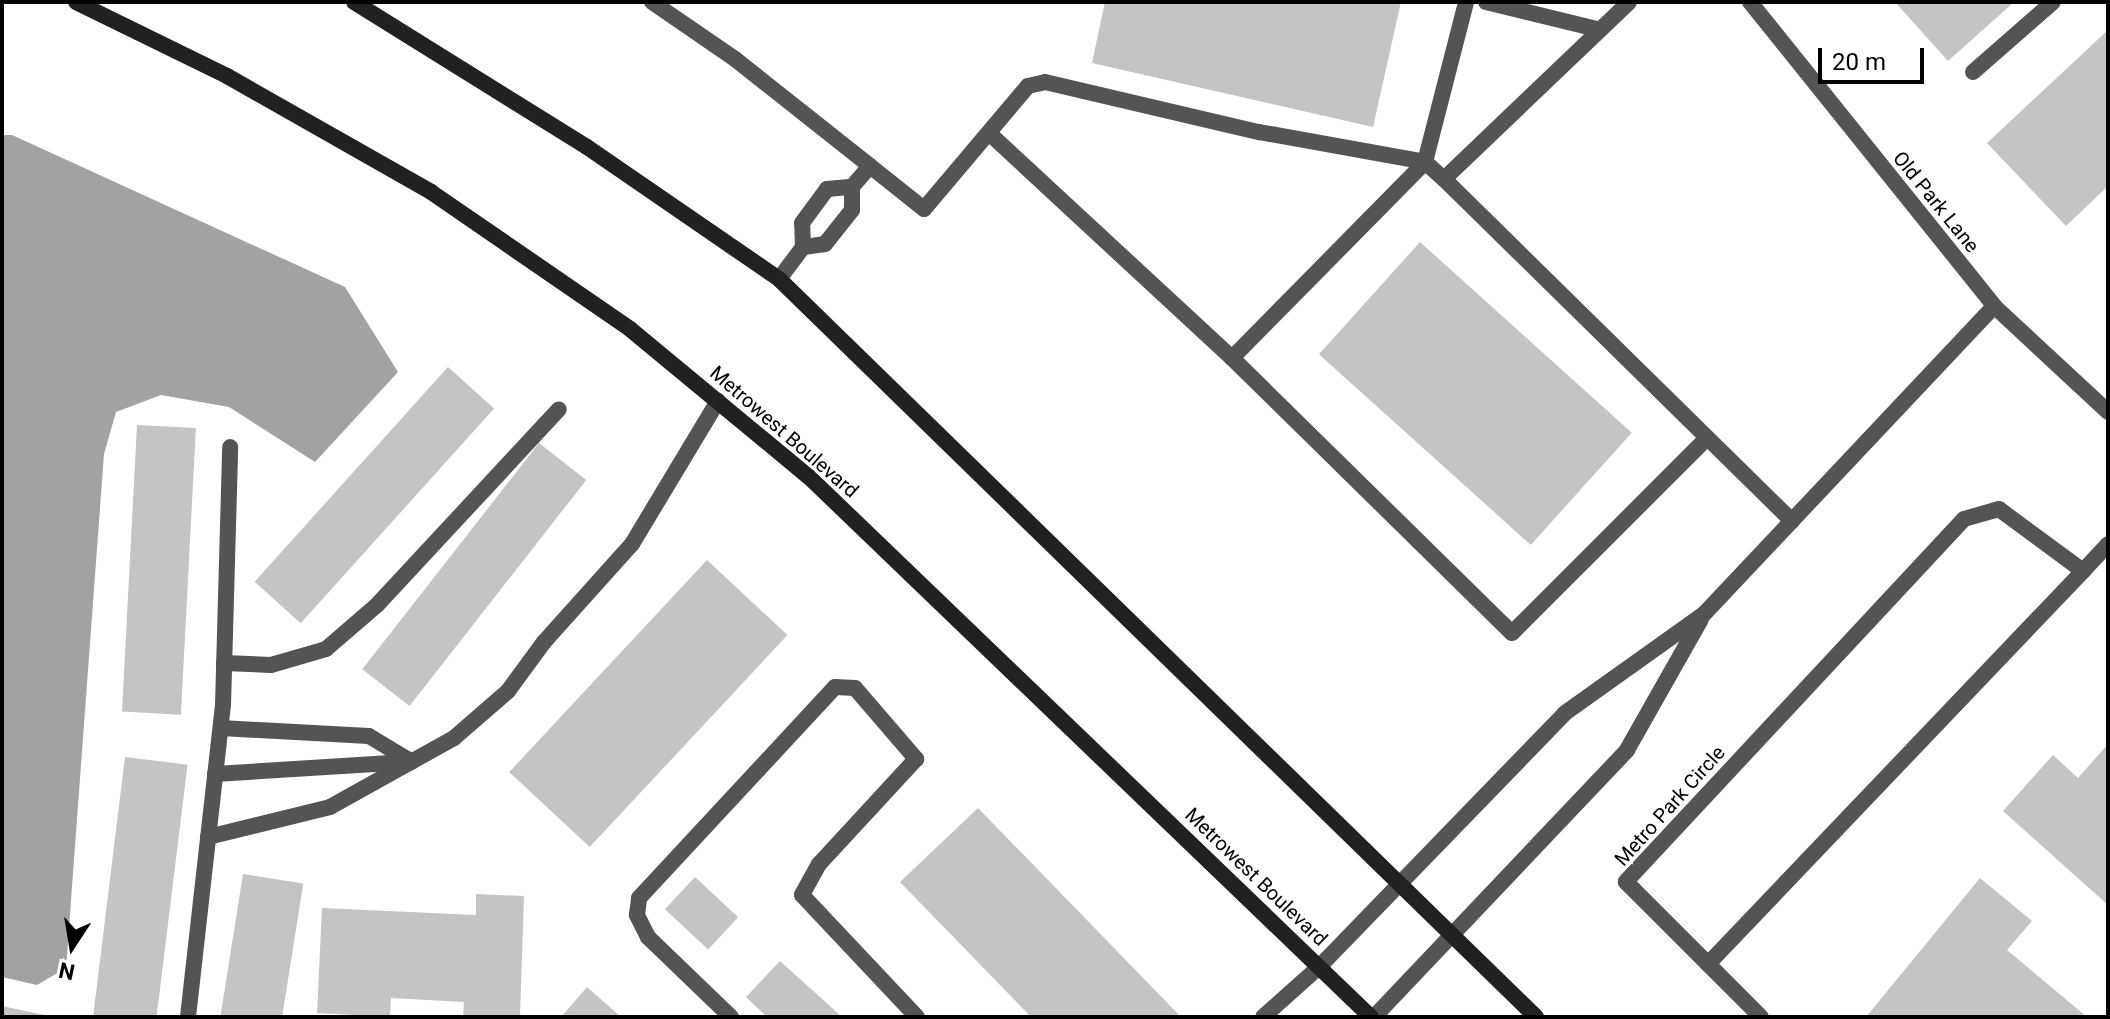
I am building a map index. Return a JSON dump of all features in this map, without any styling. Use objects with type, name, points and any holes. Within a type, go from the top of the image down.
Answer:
[{"type":"street","name":"Metrowest Boulevard","points":[[76,2],[227,76],[431,192],[630,329],[808,476],[1373,1017]]},
{"type":"street","points":[[354,2],[587,147],[779,279],[1536,1017]]},
{"type":"street","points":[[652,2],[735,59],[924,209],[1028,86],[1045,82],[1259,132],[1425,162],[1792,521]]},
{"type":"street","points":[[1232,358],[1425,162],[1466,2]]},
{"type":"street","points":[[1486,2],[1597,29]]},
{"type":"street","points":[[1444,179],[1597,29],[1629,2]]},
{"type":"street","name":"Old Park Lane","points":[[1750,2],[1994,306],[2108,412]]},
{"type":"street","points":[[1973,72],[2053,2]]},
{"type":"street","points":[[990,134],[1232,358],[1512,633],[1706,439]]},
{"type":"street","points":[[803,247],[825,244],[852,210],[852,187],[870,166]]},
{"type":"street","points":[[779,279],[803,247],[802,223],[827,189],[852,187]]},
{"type":"street","points":[[1263,1017],[1320,966],[1565,713],[1704,614],[1994,306]]},
{"type":"street","points":[[208,837],[330,807],[454,738],[508,691],[544,642],[632,544],[718,401]]},
{"type":"street","points":[[224,663],[271,665],[326,649],[377,605],[559,409]]},
{"type":"street","points":[[188,1017],[221,728],[230,447]]},
{"type":"street","name":"Metro Park Circle","points":[[1708,964],[1626,882],[1964,519],[1999,509],[2083,571]]},
{"type":"street","points":[[1761,1017],[1708,964],[2108,544]]},
{"type":"street","points":[[1373,1017],[1627,750],[1704,614]]},
{"type":"street","points":[[731,1017],[648,937],[637,915],[639,898],[835,687],[855,688],[916,759],[819,864],[802,895],[917,1017]]},
{"type":"street","points":[[221,728],[369,736],[412,762]]},
{"type":"street","points":[[215,774],[412,762]]},
{"type":"shaded area","points":[[2,135],[12,135],[345,287],[398,372],[315,462],[229,407],[161,395],[116,412],[104,454],[66,968],[37,985],[2,977]]},
{"type":"building","points":[[1105,2],[1401,2],[1373,127],[1092,63]]},
{"type":"building","points":[[1895,2],[2014,2],[1948,61]]},
{"type":"building","points":[[2108,30],[2108,186],[2066,226],[1987,143]]},
{"type":"building","points":[[1420,242],[1632,433],[1531,545],[1319,354]]},
{"type":"building","points":[[448,367],[494,408],[301,623],[255,582]]},
{"type":"building","points":[[137,425],[196,428],[181,715],[122,712]]},
{"type":"building","points":[[539,443],[586,480],[410,706],[362,669]]},
{"type":"building","points":[[707,560],[787,635],[590,847],[509,772]]},
{"type":"building","points":[[2108,744],[2108,905],[2003,811],[2053,755],[2078,778]]},
{"type":"building","points":[[125,757],[188,765],[157,1017],[93,1017]]},
{"type":"building","points":[[978,808],[1181,1017],[1031,1017],[900,882]]},
{"type":"building","points":[[243,874],[303,884],[282,1017],[220,1017]]},
{"type":"building","points":[[695,877],[738,917],[708,949],[665,909]]},
{"type":"building","points":[[1980,878],[2032,921],[2007,950],[2087,1017],[1866,1017]]},
{"type":"building","points":[[476,894],[524,896],[520,1017],[463,1017],[464,1002],[391,998],[390,1017],[317,1013],[322,908],[476,915]]},
{"type":"building","points":[[780,961],[842,1017],[767,1017],[746,997]]},
{"type":"building","points":[[587,987],[621,1017],[561,1017]]},
{"type":"building","points":[[2,1006],[49,1016],[49,1017],[2,1017]]}]
